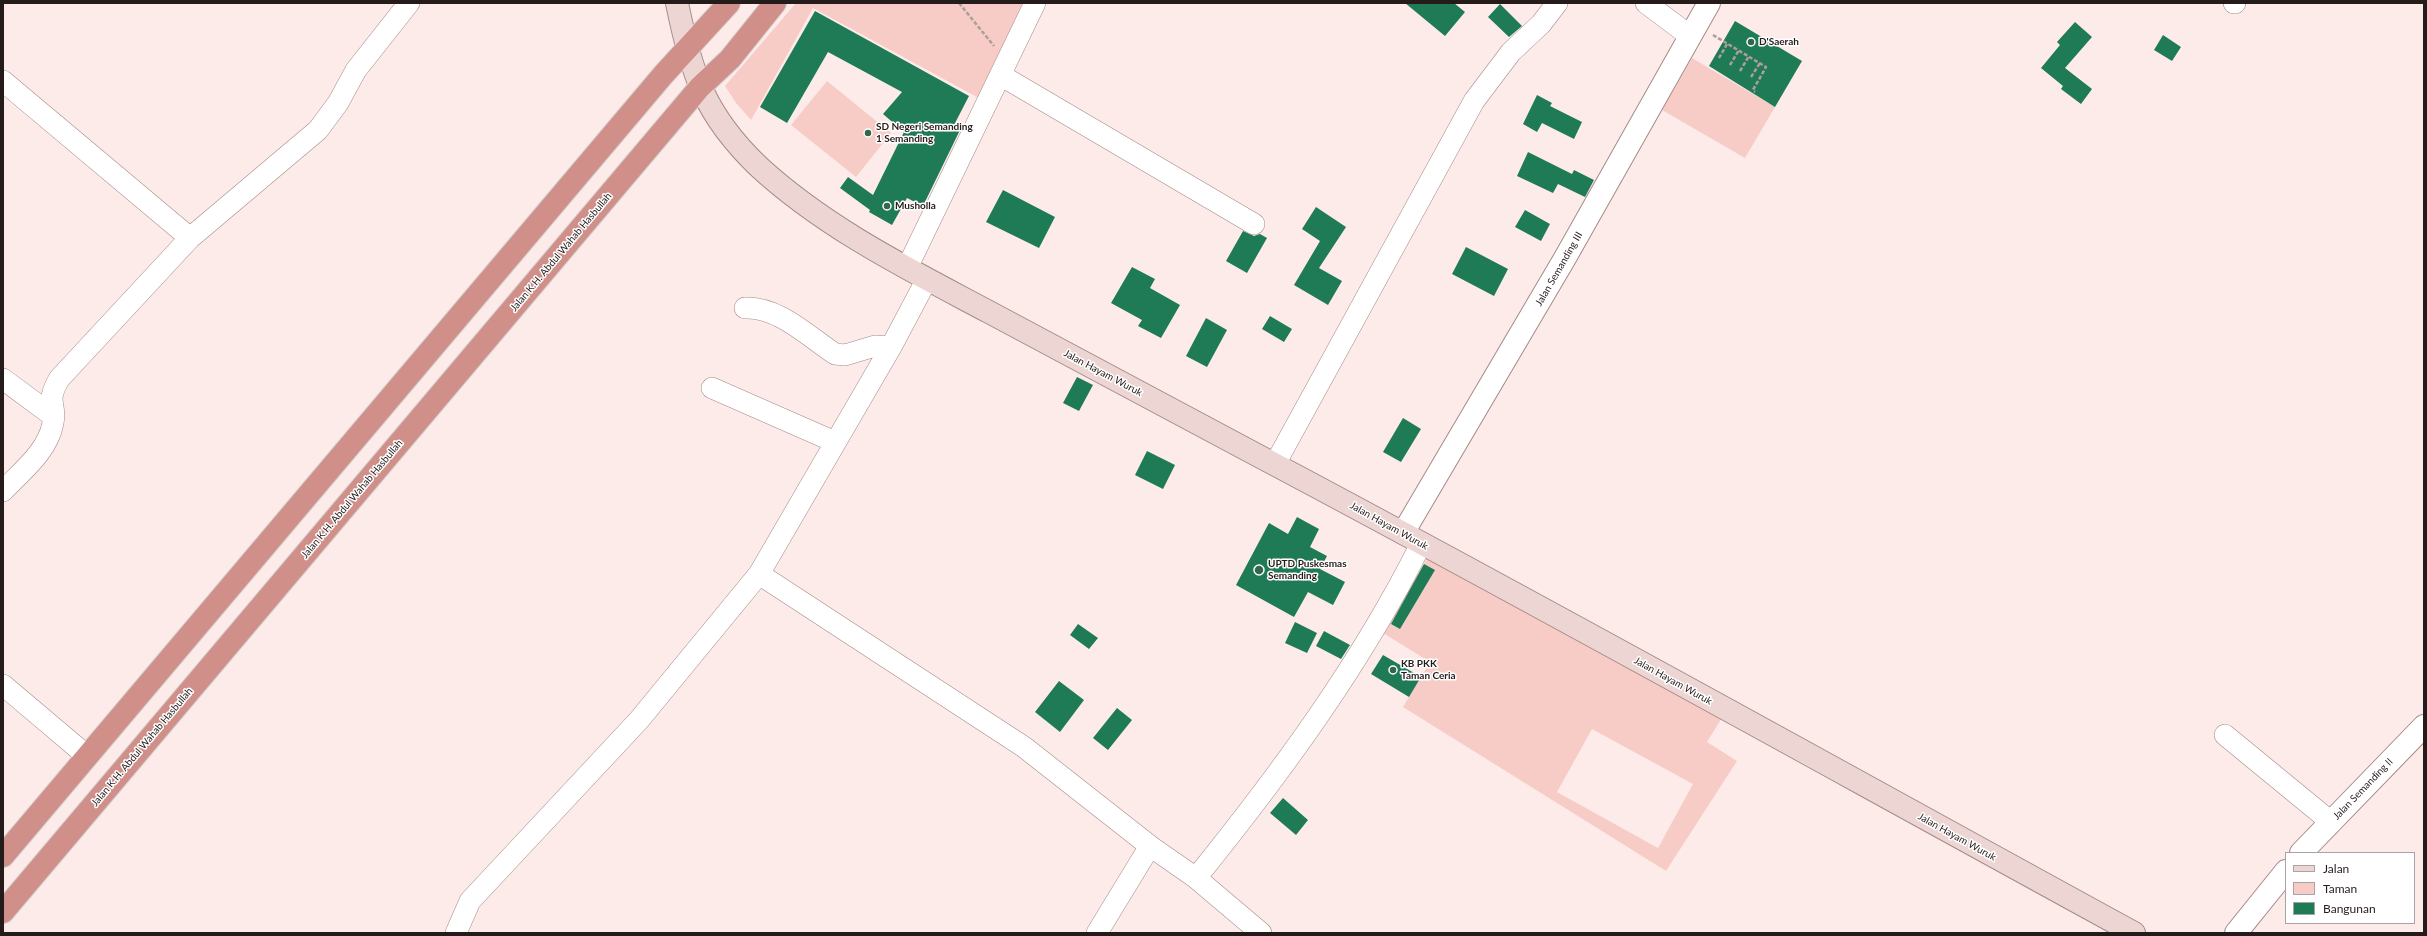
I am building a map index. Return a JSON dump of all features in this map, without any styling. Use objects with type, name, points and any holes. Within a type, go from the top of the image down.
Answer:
[{"type":"highway","points":[[3,856],[382,405],[690,57],[729,3]]},
{"type":"highway","name":"Jalan K.H. Abdul Wahab Hasbullah","points":[[3,912],[700,87],[730,59],[776,3]]},
{"type":"main road","name":"Jalan Hayam Wuruk","points":[[677,3],[690,57],[700,87],[712,112],[757,164],[805,204],[927,279],[1403,533],[2134,933]]},
{"type":"street","points":[[3,491],[43,449],[50,436],[53,416],[52,392],[59,379],[190,238],[318,130],[338,103],[356,70],[409,3]]},
{"type":"street","points":[[907,268],[1002,76],[1036,3]]},
{"type":"street","points":[[1275,464],[1474,101],[1511,52],[1541,24],[1557,3]]},
{"type":"street","points":[[1646,3],[1690,36]]},
{"type":"street","name":"Jalan Semanding III","points":[[1403,533],[1565,258],[1709,3]]},
{"type":"street","points":[[1002,76],[1254,224]]},
{"type":"street","points":[[3,81],[190,238]]},
{"type":"street","points":[[456,933],[470,901],[639,720],[759,574],[890,347],[927,279]]},
{"type":"street","points":[[745,308],[758,307],[780,316],[835,354],[845,355],[875,346],[890,347]]},
{"type":"street","points":[[3,379],[53,416]]},
{"type":"street","points":[[712,388],[835,442]]},
{"type":"street","points":[[1196,878],[1263,794],[1330,696],[1366,642],[1421,544]]},
{"type":"street","points":[[759,574],[1024,747],[1150,846],[1196,878],[1260,933]]},
{"type":"street","points":[[3,685],[87,756]]},
{"type":"street","name":"Jalan Semanding II","points":[[2302,852],[2424,726]]},
{"type":"street","points":[[2225,735],[2331,822]]},
{"type":"street","points":[[1098,933],[1150,846]]},
{"type":"street","points":[[2236,933],[2285,872]]},
{"type":"path","points":[[959,3],[996,49],[1002,76]]},
{"type":"path","points":[[1723,41],[1766,68],[1753,90],[1755,92]]},
{"type":"path","points":[[1719,58],[1728,44]]},
{"type":"path","points":[[1730,65],[1739,50]]},
{"type":"path","points":[[1740,71],[1749,56]]},
{"type":"path","points":[[1752,78],[1760,63]]},
{"type":"green space","points":[[796,3],[1031,3],[986,102],[813,8],[751,120],[736,103],[725,86]]},
{"type":"green space","points":[[1692,58],[1775,107],[1745,158],[1662,110]]},
{"type":"green space","points":[[827,81],[891,133],[856,177],[791,125]]},
{"type":"green space","points":[[1430,554],[1723,716],[1707,742],[1737,761],[1666,871],[1403,707],[1430,662],[1383,633]],"holes":[[[1592,729],[1693,784],[1658,848],[1557,792]]]},
{"type":"building","points":[[1405,3],[1454,3],[1465,12],[1445,36]]},
{"type":"building","points":[[1500,4],[1522,26],[1509,37],[1488,17]]},
{"type":"building","points":[[815,11],[969,96],[953,127],[960,130],[923,206],[907,198],[892,225],[869,212],[870,210],[840,188],[848,177],[873,195],[904,132],[883,114],[902,92],[828,52],[787,123],[760,107]]},
{"type":"building","points":[[1735,21],[1802,61],[1775,107],[1709,66]]},
{"type":"building","points":[[2075,22],[2092,37],[2065,68],[2092,89],[2081,104],[2061,89],[2063,86],[2041,68],[2060,45],[2057,42]]},
{"type":"building","points":[[2163,35],[2181,47],[2172,61],[2154,50]]},
{"type":"building","points":[[1537,95],[1552,103],[1550,106],[1582,122],[1574,139],[1542,123],[1537,132],[1523,124]]},
{"type":"building","points":[[1528,152],[1572,174],[1574,170],[1594,180],[1585,197],[1558,184],[1553,193],[1517,176]]},
{"type":"building","points":[[1003,190],[1055,217],[1039,248],[986,222]]},
{"type":"building","points":[[1316,207],[1346,227],[1319,268],[1342,281],[1328,305],[1294,285],[1320,241],[1302,229]]},
{"type":"building","points":[[1525,210],[1550,224],[1541,241],[1515,227]]},
{"type":"building","points":[[1243,231],[1254,236],[1260,234],[1267,238],[1247,273],[1226,261]]},
{"type":"building","points":[[1466,247],[1508,269],[1494,296],[1452,274]]},
{"type":"building","points":[[1132,267],[1155,279],[1150,288],[1180,305],[1161,338],[1138,326],[1142,320],[1111,303]]},
{"type":"building","points":[[1270,316],[1292,329],[1284,342],[1262,329]]},
{"type":"building","points":[[1206,318],[1227,330],[1207,367],[1186,356]]},
{"type":"building","points":[[1077,377],[1093,385],[1079,411],[1063,403]]},
{"type":"building","points":[[1403,418],[1421,429],[1401,462],[1383,452]]},
{"type":"building","points":[[1147,451],[1175,465],[1163,489],[1135,475]]},
{"type":"building","name":"UPTD Puskesmas Semanding","points":[[1297,517],[1319,529],[1310,547],[1327,556],[1320,569],[1345,582],[1333,605],[1308,592],[1294,617],[1236,585],[1269,523],[1288,534]]},
{"type":"building","points":[[1424,564],[1435,570],[1400,629],[1391,624]]},
{"type":"building","points":[[1295,622],[1317,633],[1307,653],[1285,643]]},
{"type":"building","points":[[1078,624],[1098,638],[1089,649],[1070,635]]},
{"type":"building","points":[[1324,631],[1350,645],[1341,659],[1316,646]]},
{"type":"building","points":[[1383,655],[1421,677],[1409,697],[1371,674]]},
{"type":"building","points":[[1059,681],[1084,700],[1060,732],[1035,712]]},
{"type":"building","points":[[1117,708],[1132,720],[1108,750],[1093,738]]},
{"type":"building","points":[[1283,798],[1308,820],[1296,835],[1270,813]]},
{"type":"place","name":"D'Saerah","points":[[1751,42]]},
{"type":"place","name":"SD Negeri Semanding 1 Semanding","points":[[868,133]]},
{"type":"place","name":"Musholla","points":[[887,206]]},
{"type":"place","name":"UPTD Puskesmas Semanding","points":[[1259,570]]},
{"type":"place","name":"KB PKK Taman Ceria","points":[[1393,670]]}]
